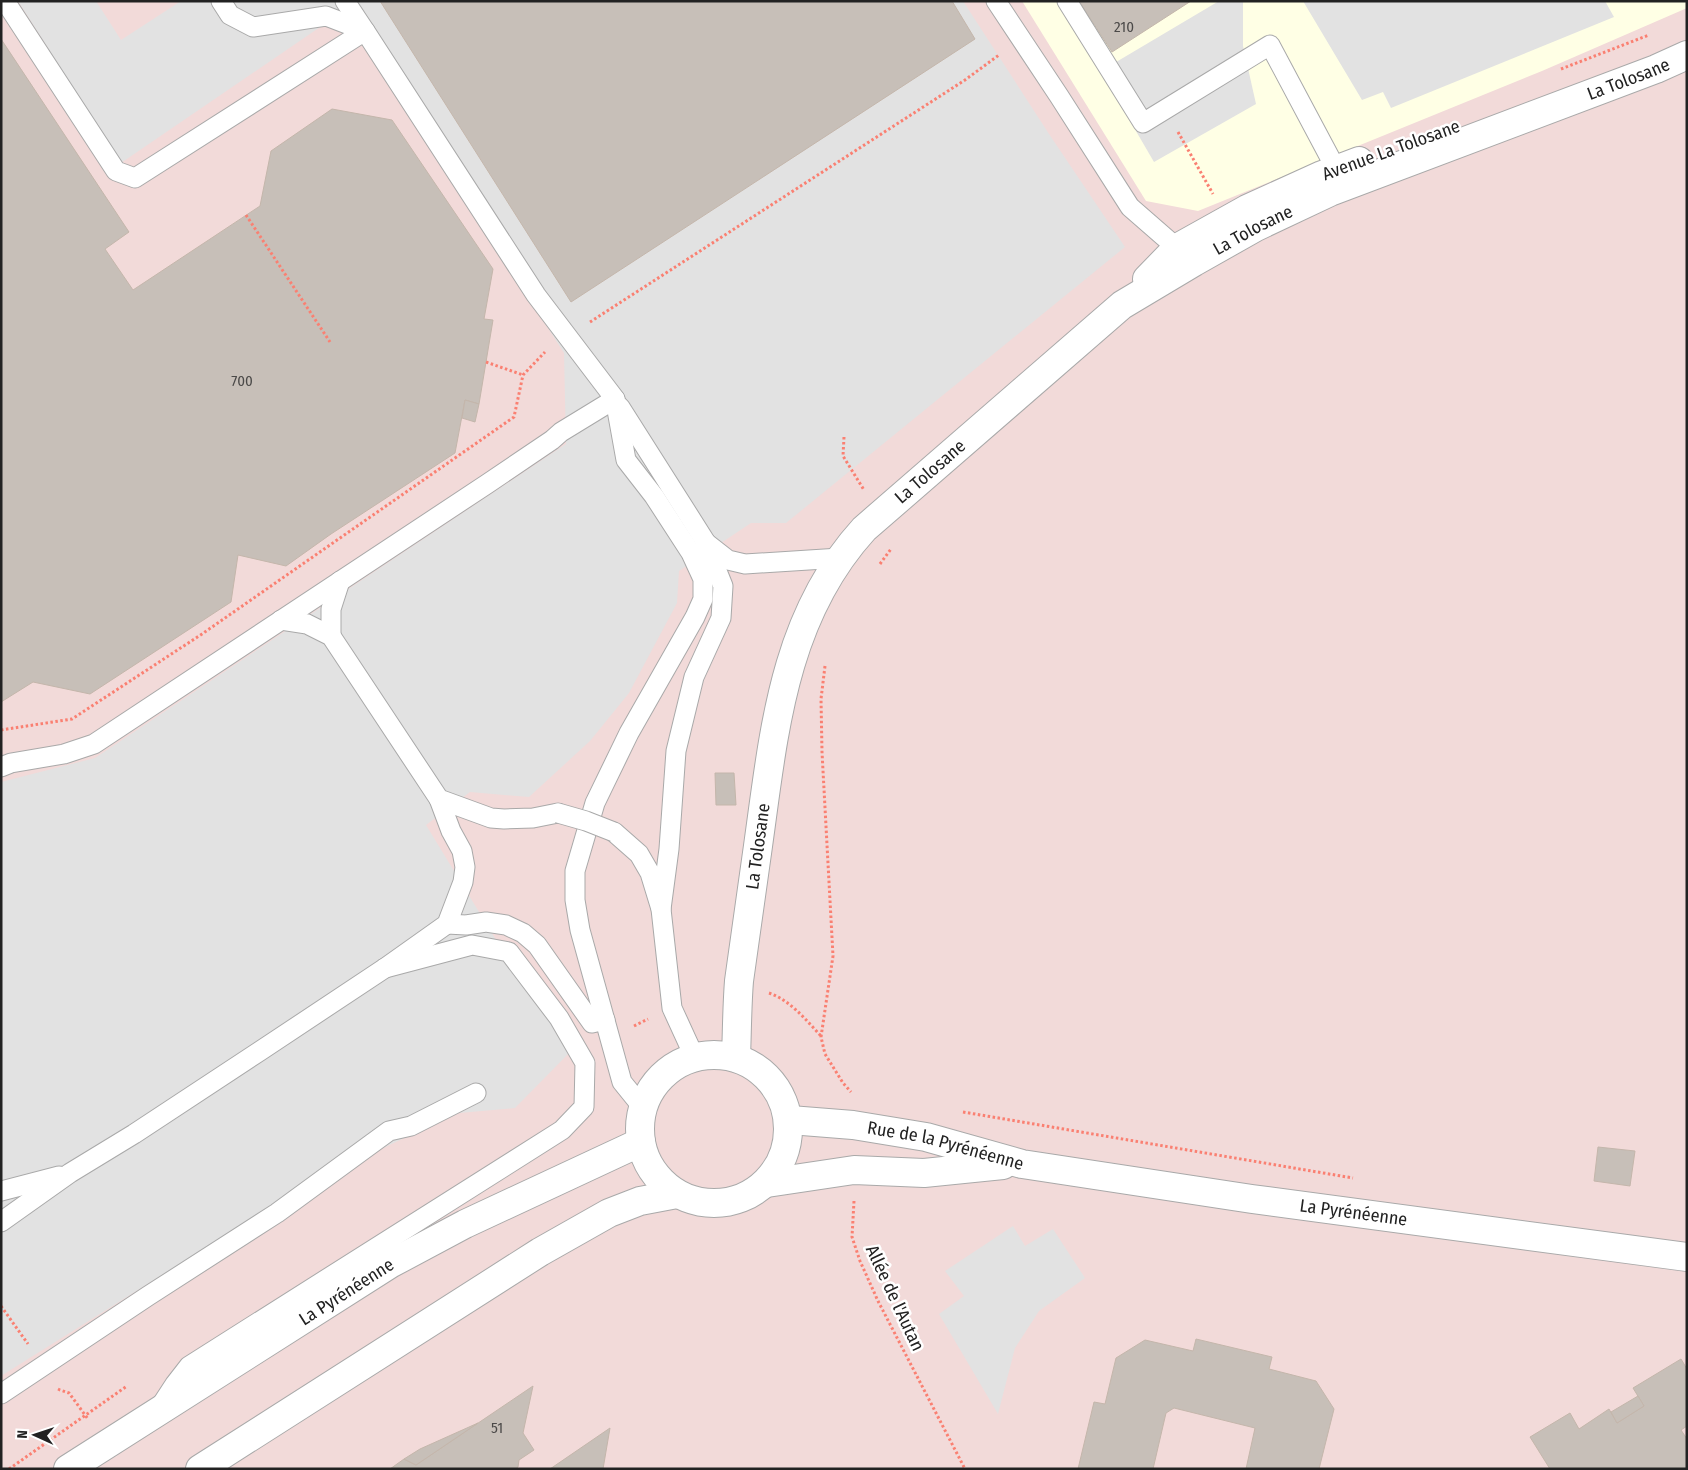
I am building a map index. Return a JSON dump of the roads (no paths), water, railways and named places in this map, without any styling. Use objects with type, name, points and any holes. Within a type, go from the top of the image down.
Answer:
[{"type":"street","name":"Avenue La Tolosane","points":[[1122,305],[1177,248],[1247,209],[1336,169],[1651,55],[1687,39]]},
{"type":"street","name":"La Tolosane","points":[[736,1057],[739,983],[774,728],[788,671],[813,603],[840,558],[864,529],[1122,305],[1256,227],[1330,192],[1656,69],[1687,55]]},
{"type":"street","points":[[715,1054],[736,1057],[769,1078],[790,1120],[789,1143],[781,1165],[767,1183],[751,1195],[733,1202],[714,1204],[695,1202],[677,1194],[660,1181],[647,1162],[641,1142],[640,1124],[643,1108],[654,1085],[671,1067],[694,1056],[715,1054]]},
{"type":"street","name":"Rue de la Pyrénéenne","points":[[790,1120],[853,1125],[926,1138],[1022,1164]]},
{"type":"street","name":"La Pyrénéenne","points":[[68,1469],[390,1264],[465,1224],[641,1142]]},
{"type":"street","name":"La Pyrénéenne","points":[[1022,1164],[1252,1199],[1687,1258]]},
{"type":"street","name":"Rue de la Pyrénéenne","points":[[767,1183],[854,1170],[924,1173],[1022,1164]]},
{"type":"street","points":[[200,1469],[540,1252],[609,1213],[640,1201],[677,1194]]},
{"type":"lane","points":[[4,1],[116,171],[135,178],[365,31]]},
{"type":"lane","points":[[221,1],[230,15],[254,27],[326,16],[365,31]]},
{"type":"lane","points":[[345,1],[536,295],[615,399],[704,541],[724,586],[721,618],[694,676],[676,751],[669,849],[661,909]]},
{"type":"lane","points":[[996,1],[1130,207],[1177,248]]},
{"type":"lane","points":[[1067,1],[1143,123],[1270,45],[1336,169]]},
{"type":"lane","points":[[1,767],[11,763],[64,754],[94,744],[544,446],[561,432],[615,399]]},
{"type":"lane","points":[[615,399],[626,460],[654,496],[691,553],[703,579],[703,599],[695,617],[629,733],[595,803],[575,871],[575,900],[580,930],[622,1082],[643,1108]]},
{"type":"lane","points":[[704,541],[728,560],[745,564],[840,558]]},
{"type":"lane","points":[[331,636],[331,609],[340,581]]},
{"type":"lane","points":[[1,1222],[70,1173],[134,1134],[385,968],[447,924],[463,882],[465,867],[462,851],[451,830],[440,798],[331,636],[307,624],[281,620]]},
{"type":"lane","points":[[440,798],[490,818],[504,820],[533,818],[558,813],[614,832],[639,854],[650,873],[661,909],[672,1008],[694,1056]]},
{"type":"lane","points":[[447,924],[466,925],[486,922],[506,925],[523,933],[537,945],[592,1023],[605,1020]]},
{"type":"lane","points":[[156,1413],[174,1384],[190,1366],[562,1130],[584,1106],[585,1063],[559,1018],[509,952],[472,945],[385,968]]},
{"type":"lane","points":[[1,1394],[276,1213],[390,1131],[410,1126],[476,1093]]},
{"type":"lane","points":[[1,1191],[70,1173]]}]
